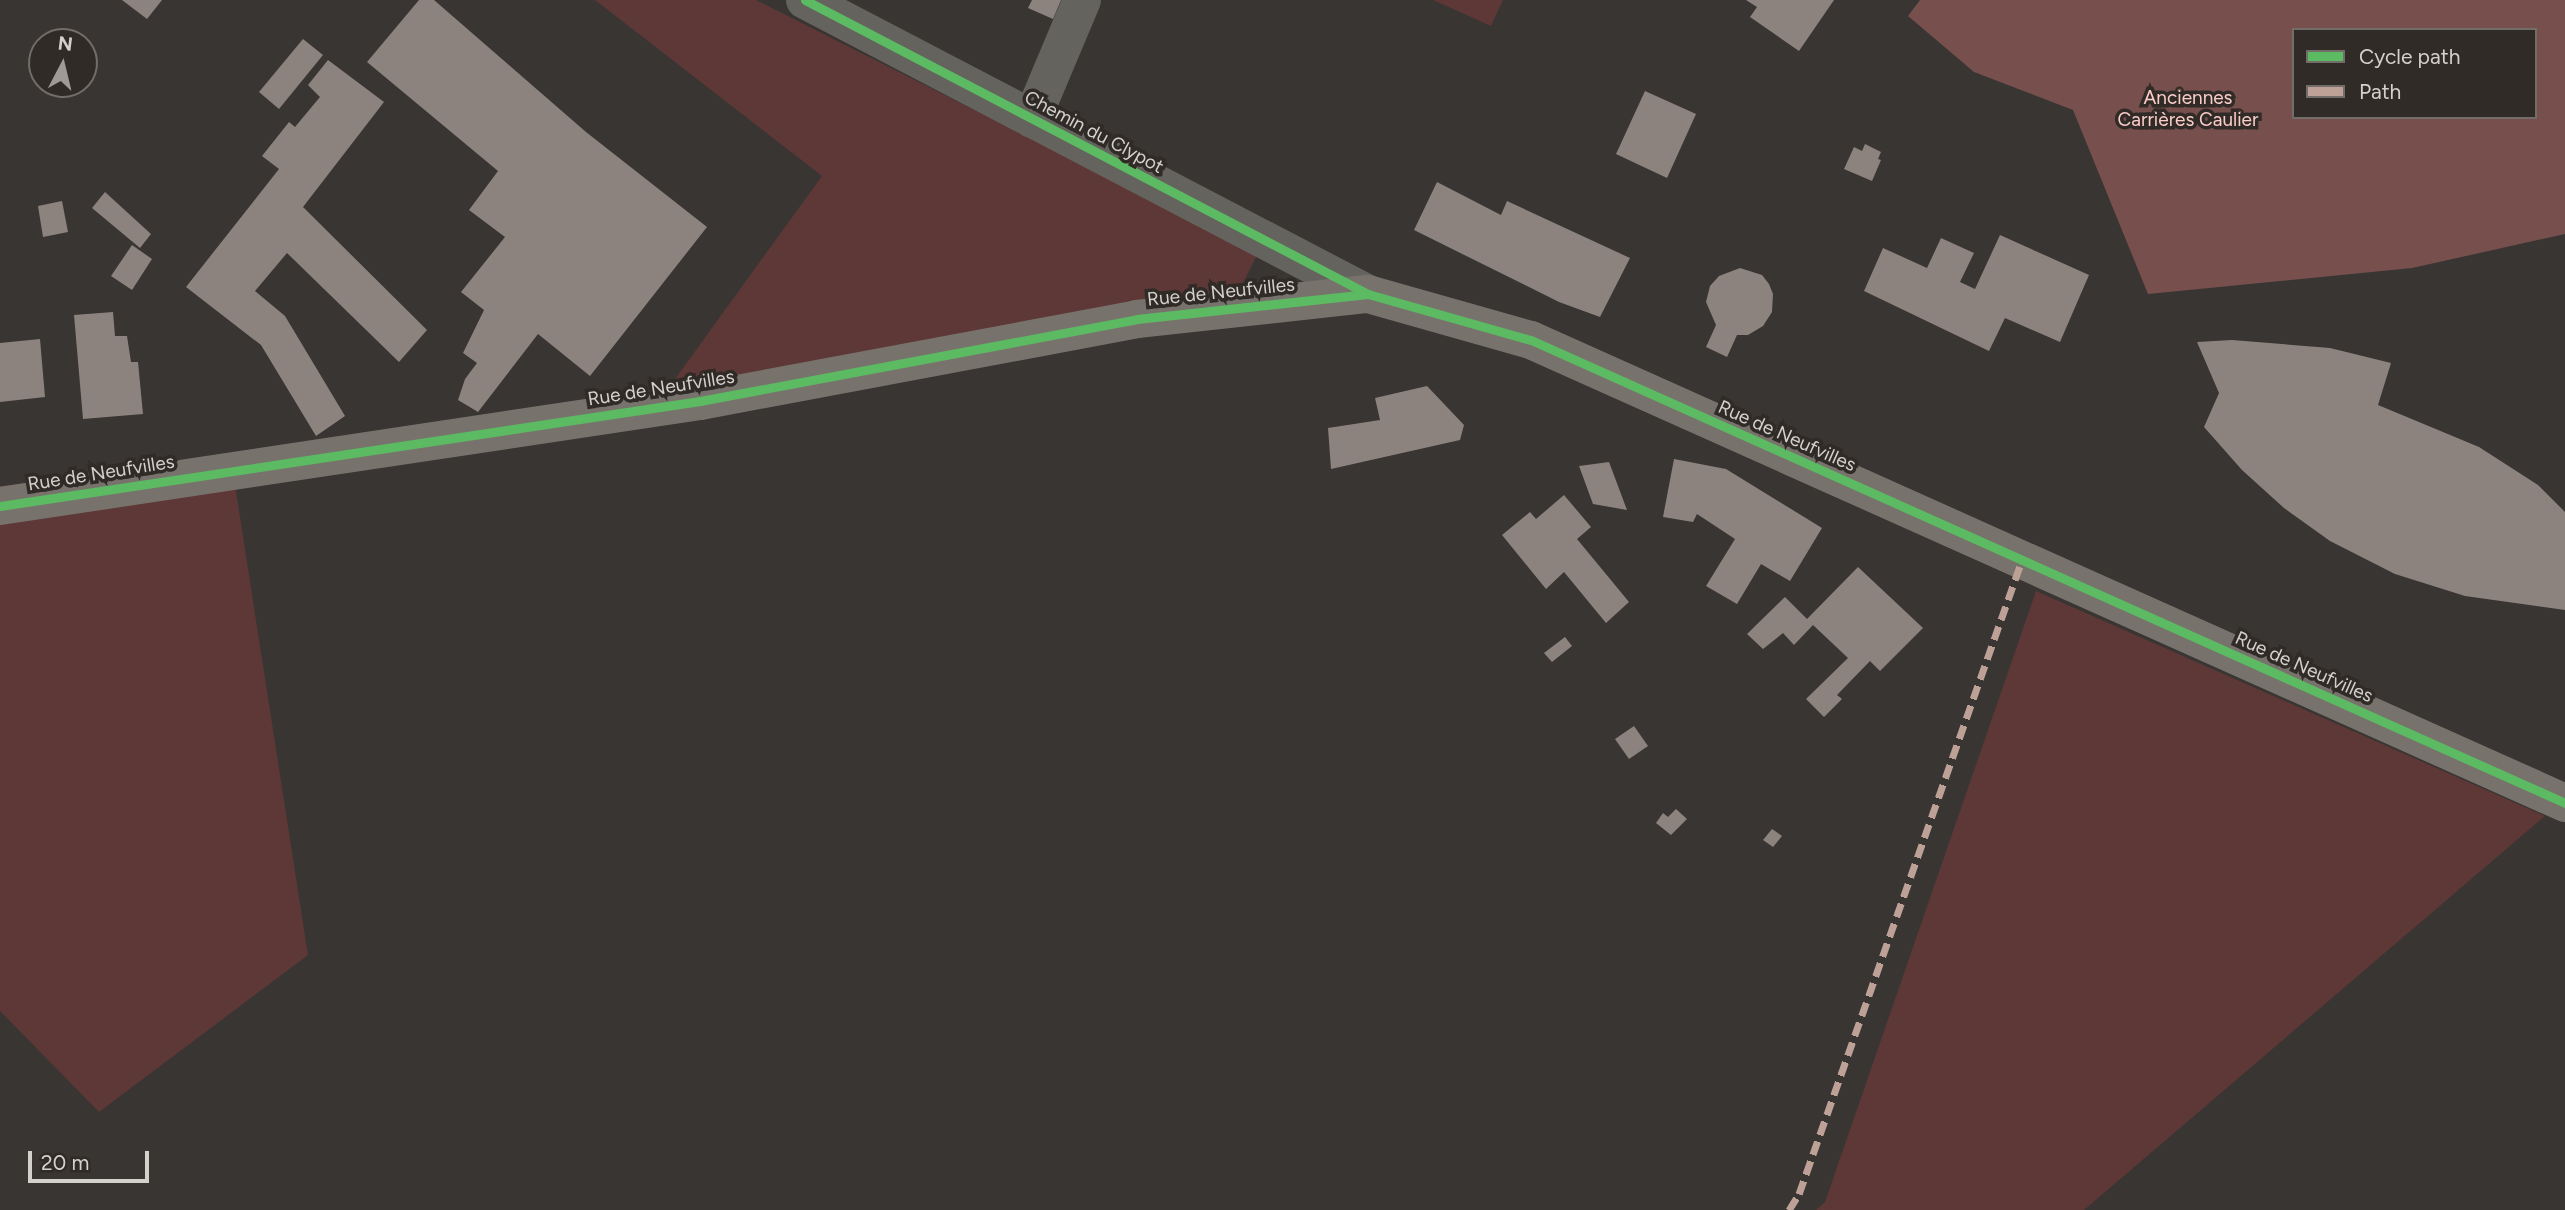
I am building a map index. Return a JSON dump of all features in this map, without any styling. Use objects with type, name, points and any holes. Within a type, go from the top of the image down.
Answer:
[{"type":"main road","name":"Rue de Neufvilles","points":[[0,506],[700,401],[1137,319],[1368,294],[1531,340],[2565,803]]},
{"type":"street","name":"Chemin du Clypot","points":[[804,0],[1368,294]]},
{"type":"street","points":[[1032,118],[1083,0]]},
{"type":"shaded area","points":[[595,0],[756,0],[1258,253],[1238,293],[662,397],[822,176]]},
{"type":"shaded area","points":[[1433,0],[1503,0],[1491,26]]},
{"type":"shaded area","points":[[231,459],[308,955],[99,1112],[0,1011],[0,486]]},
{"type":"shaded area","points":[[2036,591],[2545,816],[2084,1210],[1816,1210],[1825,1202]]},
{"type":"green space","name":"Anciennes Carrières Caulier","points":[[1920,0],[2565,0],[2565,234],[2412,268],[2148,294],[2073,110],[1974,72],[1908,16]]},
{"type":"building","points":[[122,0],[162,0],[147,19]]},
{"type":"building","points":[[419,0],[434,0],[586,132],[707,227],[590,376],[538,334],[478,412],[458,400],[465,379],[477,363],[463,353],[484,310],[461,292],[505,237],[469,210],[498,171],[367,62]]},
{"type":"building","points":[[1032,0],[1061,0],[1053,19],[1028,8]]},
{"type":"building","points":[[1746,0],[1834,0],[1799,51],[1750,17],[1757,7]]},
{"type":"building","points":[[303,39],[323,55],[279,109],[259,92]]},
{"type":"building","points":[[328,60],[384,102],[303,207],[427,330],[399,362],[287,253],[255,291],[285,316],[345,416],[316,436],[261,345],[186,287],[279,169],[262,156],[289,122],[295,127],[320,97],[308,85]]},
{"type":"building","points":[[1645,91],[1696,114],[1667,178],[1616,154]]},
{"type":"building","points":[[1865,144],[1881,152],[1878,159],[1881,160],[1872,181],[1844,169],[1854,147],[1862,151]]},
{"type":"building","points":[[1437,182],[1501,215],[1507,201],[1630,258],[1600,317],[1559,302],[1414,230]]},
{"type":"building","points":[[105,192],[151,234],[140,248],[92,208]]},
{"type":"building","points":[[62,201],[68,232],[43,237],[38,206]]},
{"type":"building","points":[[2000,235],[2089,275],[2060,342],[2005,318],[1989,351],[1864,291],[1883,248],[1927,268],[1941,238],[1974,253],[1960,282],[1975,289]]},
{"type":"building","points":[[132,245],[152,259],[132,290],[111,276]]},
{"type":"building","points":[[1740,268],[1762,275],[1769,284],[1773,294],[1772,312],[1763,326],[1748,335],[1737,335],[1727,357],[1706,347],[1716,325],[1706,302],[1710,286],[1719,276]]},
{"type":"building","points":[[113,312],[115,336],[127,336],[131,362],[138,362],[143,414],[83,419],[74,315]]},
{"type":"building","points":[[40,339],[45,397],[0,402],[0,343]]},
{"type":"building","points":[[2232,340],[2330,348],[2391,363],[2378,405],[2479,447],[2538,485],[2565,512],[2565,610],[2465,596],[2395,574],[2330,541],[2284,508],[2242,470],[2204,427],[2219,393],[2197,342]]},
{"type":"building","points":[[1427,386],[1464,425],[1460,440],[1331,469],[1328,428],[1380,420],[1375,398]]},
{"type":"building","points":[[1674,459],[1726,469],[1822,528],[1790,581],[1761,564],[1737,604],[1706,586],[1735,539],[1697,514],[1693,522],[1663,517]]},
{"type":"building","points":[[1609,462],[1627,510],[1593,504],[1579,466]]},
{"type":"building","points":[[1564,495],[1591,527],[1577,539],[1629,602],[1606,623],[1564,572],[1546,589],[1502,535],[1530,512],[1536,519]]},
{"type":"building","points":[[1858,567],[1923,628],[1880,671],[1870,661],[1837,695],[1842,699],[1824,717],[1806,699],[1848,658],[1813,625],[1794,645],[1783,633],[1763,649],[1747,634],[1785,597],[1807,619]]},
{"type":"building","points":[[1565,637],[1572,646],[1552,662],[1544,653]]},
{"type":"building","points":[[1634,726],[1648,746],[1629,759],[1615,739]]},
{"type":"building","points":[[1676,809],[1687,819],[1671,835],[1656,823],[1663,813],[1668,817]]},
{"type":"building","points":[[1772,829],[1782,836],[1773,847],[1763,840]]},
{"type":"marked path","points":[[1789,1210],[1799,1194],[2022,560]]},
{"type":"cycle path","points":[[805,0],[1368,294]]},
{"type":"cycle path","points":[[0,506],[700,401],[1137,319],[1368,294],[1531,340],[2565,803]]}]
